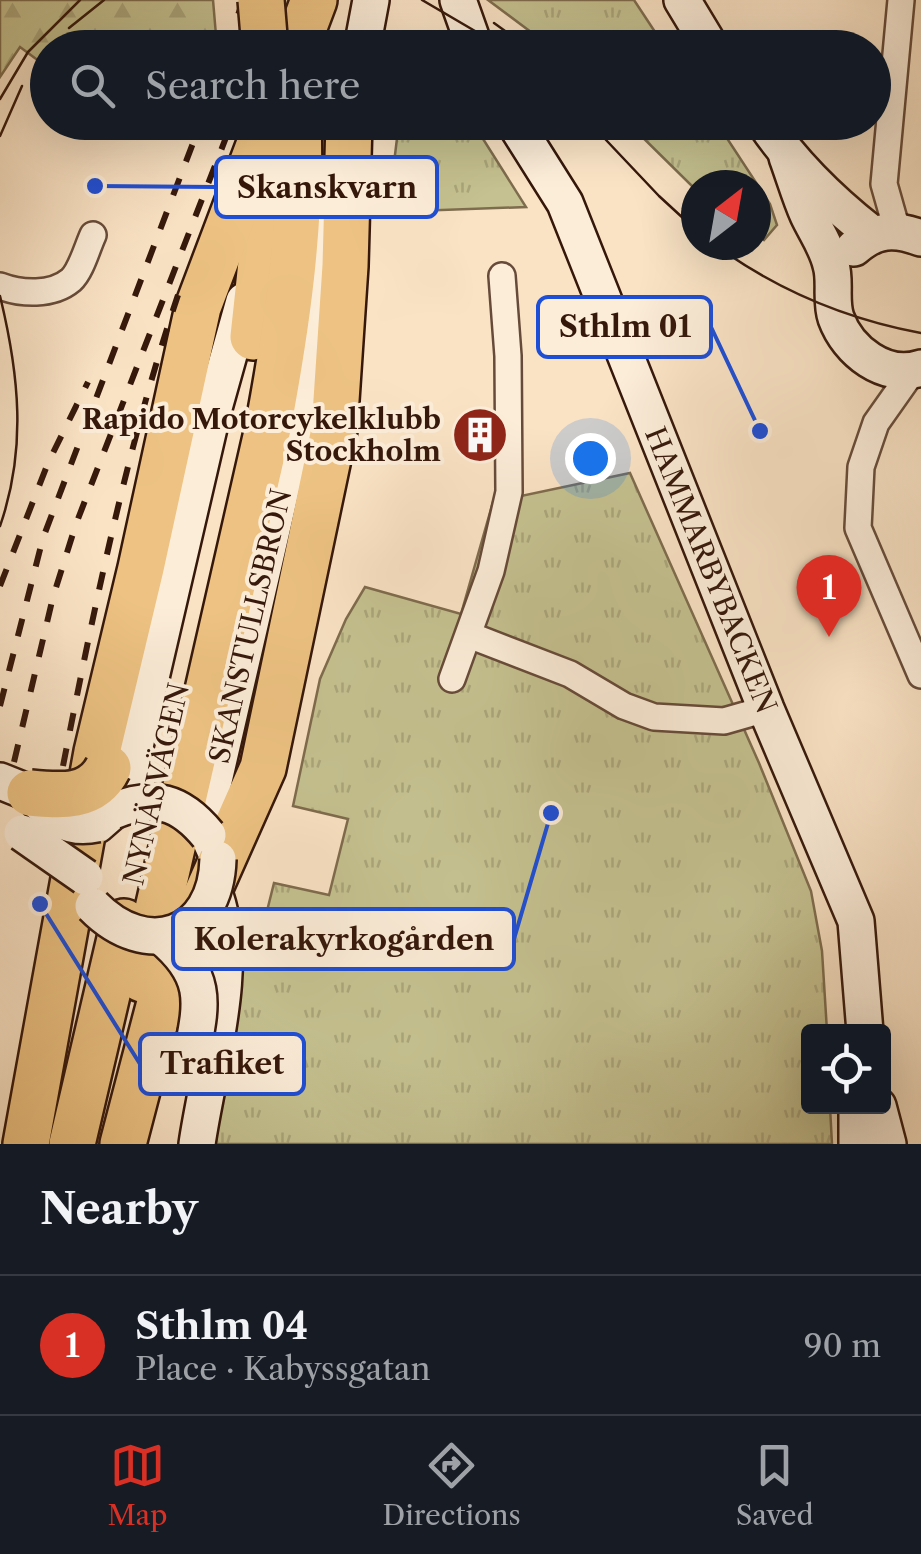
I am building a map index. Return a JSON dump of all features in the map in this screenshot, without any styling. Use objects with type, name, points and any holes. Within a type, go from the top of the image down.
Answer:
[{"type":"highway","points":[[247,30],[248,0]]},
{"type":"highway","points":[[261,0],[263,30]]},
{"type":"highway","points":[[292,0],[294,30]]},
{"type":"highway","points":[[301,30],[312,0]]},
{"type":"highway","points":[[312,0],[314,30]]},
{"type":"highway","points":[[13,807],[82,792],[99,784],[108,768],[226,264],[243,140]]},
{"type":"highway","points":[[26,1144],[96,752],[142,568],[198,308],[260,140]]},
{"type":"highway","points":[[254,426],[253,338],[264,235],[267,140]]},
{"type":"highway","points":[[254,426],[296,240],[296,140]]},
{"type":"highway","points":[[213,862],[280,602],[313,444],[325,312],[320,140]]},
{"type":"highway","points":[[123,1144],[162,995],[263,768],[334,430],[345,266],[348,140]]},
{"type":"highway","name":"NYNÄSVÄGEN","points":[[72,1144],[254,426]]},
{"type":"highway","name":"NYNÄSVÄGEN","points":[[104,1144],[254,426]]},
{"type":"highway","points":[[44,1144],[92,938],[89,892]]},
{"type":"main road","points":[[321,30],[330,0]]},
{"type":"main road","points":[[365,30],[371,0]]},
{"type":"main road","points":[[458,0],[469,30]]},
{"type":"main road","points":[[682,0],[701,30]]},
{"type":"main road","points":[[89,892],[87,852],[126,786],[212,415],[291,140]]},
{"type":"main road","name":"SKANSTULLSBRON","points":[[213,862],[210,798],[295,430],[345,140]]},
{"type":"main road","name":"HAMMARBYBACKEN","points":[[525,140],[565,203],[766,709],[856,921],[864,1024]]},
{"type":"main road","points":[[776,140],[830,201],[896,234]]},
{"type":"main road","points":[[788,157],[803,203],[833,268],[830,286],[836,317],[858,353],[904,368]]},
{"type":"main road","points":[[833,268],[896,234]]},
{"type":"main road","points":[[13,807],[74,827],[141,801],[163,803],[188,815],[213,862],[226,943],[223,996],[177,1144]]},
{"type":"main road","points":[[13,807],[114,925],[162,937],[194,970],[200,994],[198,1144]]},
{"type":"main road","points":[[162,937],[185,927],[206,904],[213,862]]},
{"type":"main road","points":[[857,1114],[857,1144]]},
{"type":"main road","points":[[880,1114],[888,1144]]},
{"type":"street","points":[[891,108],[901,0]]},
{"type":"street","points":[[888,140],[884,184],[896,234]]},
{"type":"street","points":[[0,286],[20,294],[72,279],[93,235]]},
{"type":"street","points":[[452,679],[491,571],[509,492],[508,356],[502,276]]},
{"type":"street","points":[[904,368],[876,423],[861,467],[858,528],[921,676]]},
{"type":"street","points":[[469,636],[570,674],[624,706],[654,718],[724,720],[766,709]]},
{"type":"green space","points":[[0,0],[213,0],[216,30],[30,30],[30,54],[20,47],[0,77]]},
{"type":"green space","points":[[488,0],[634,0],[654,30],[528,30]]},
{"type":"green space","points":[[397,140],[484,140],[526,207],[388,212]]},
{"type":"green space","points":[[645,140],[728,140],[748,170],[681,170],[681,175]]},
{"type":"green space","points":[[771,207],[777,225],[771,232]]},
{"type":"green space","points":[[630,473],[759,763],[811,891],[822,951],[827,1024],[801,1024],[801,1114],[830,1114],[832,1144],[211,1144],[242,954],[263,927],[274,883],[329,895],[348,819],[293,806],[320,679],[346,619],[365,587],[461,614],[493,502]]},
{"type":"tram line","points":[[50,30],[80,0]]},
{"type":"tram line","points":[[69,28],[104,0]]},
{"type":"tram line","points":[[422,0],[473,30]]},
{"type":"tram line","points":[[494,23],[504,30]]},
{"type":"tram line","points":[[0,99],[30,50]]},
{"type":"tram line","points":[[0,136],[22,86]]},
{"type":"tram line","points":[[606,140],[681,216]]},
{"type":"tram line","points":[[738,260],[813,301],[866,320],[921,333]]},
{"type":"tram line","points":[[0,296],[12,354],[17,411],[14,469],[0,526]]},
{"type":"railway","points":[[233,30],[243,0]]},
{"type":"railway","points":[[270,30],[280,0]]},
{"type":"railway","points":[[0,706],[43,538],[194,140]]},
{"type":"railway","points":[[14,762],[53,597],[76,524],[225,140]]},
{"type":"railway","points":[[63,766],[127,469],[178,295]]},
{"type":"railway","points":[[0,586],[48,463],[88,382]]},
{"type":"place","name":"Skanskvarn","points":[[95,186]]},
{"type":"place","name":"Sthlm 01","points":[[760,431]]},
{"type":"place","name":"Rapido Motorcykelklubb Stockholm","points":[[480,435]]},
{"type":"place","name":"Sthlm 04","points":[[829,637]]},
{"type":"place","name":"Kolerakyrkogården","points":[[551,813]]},
{"type":"place","name":"Trafiket","points":[[40,904]]}]
